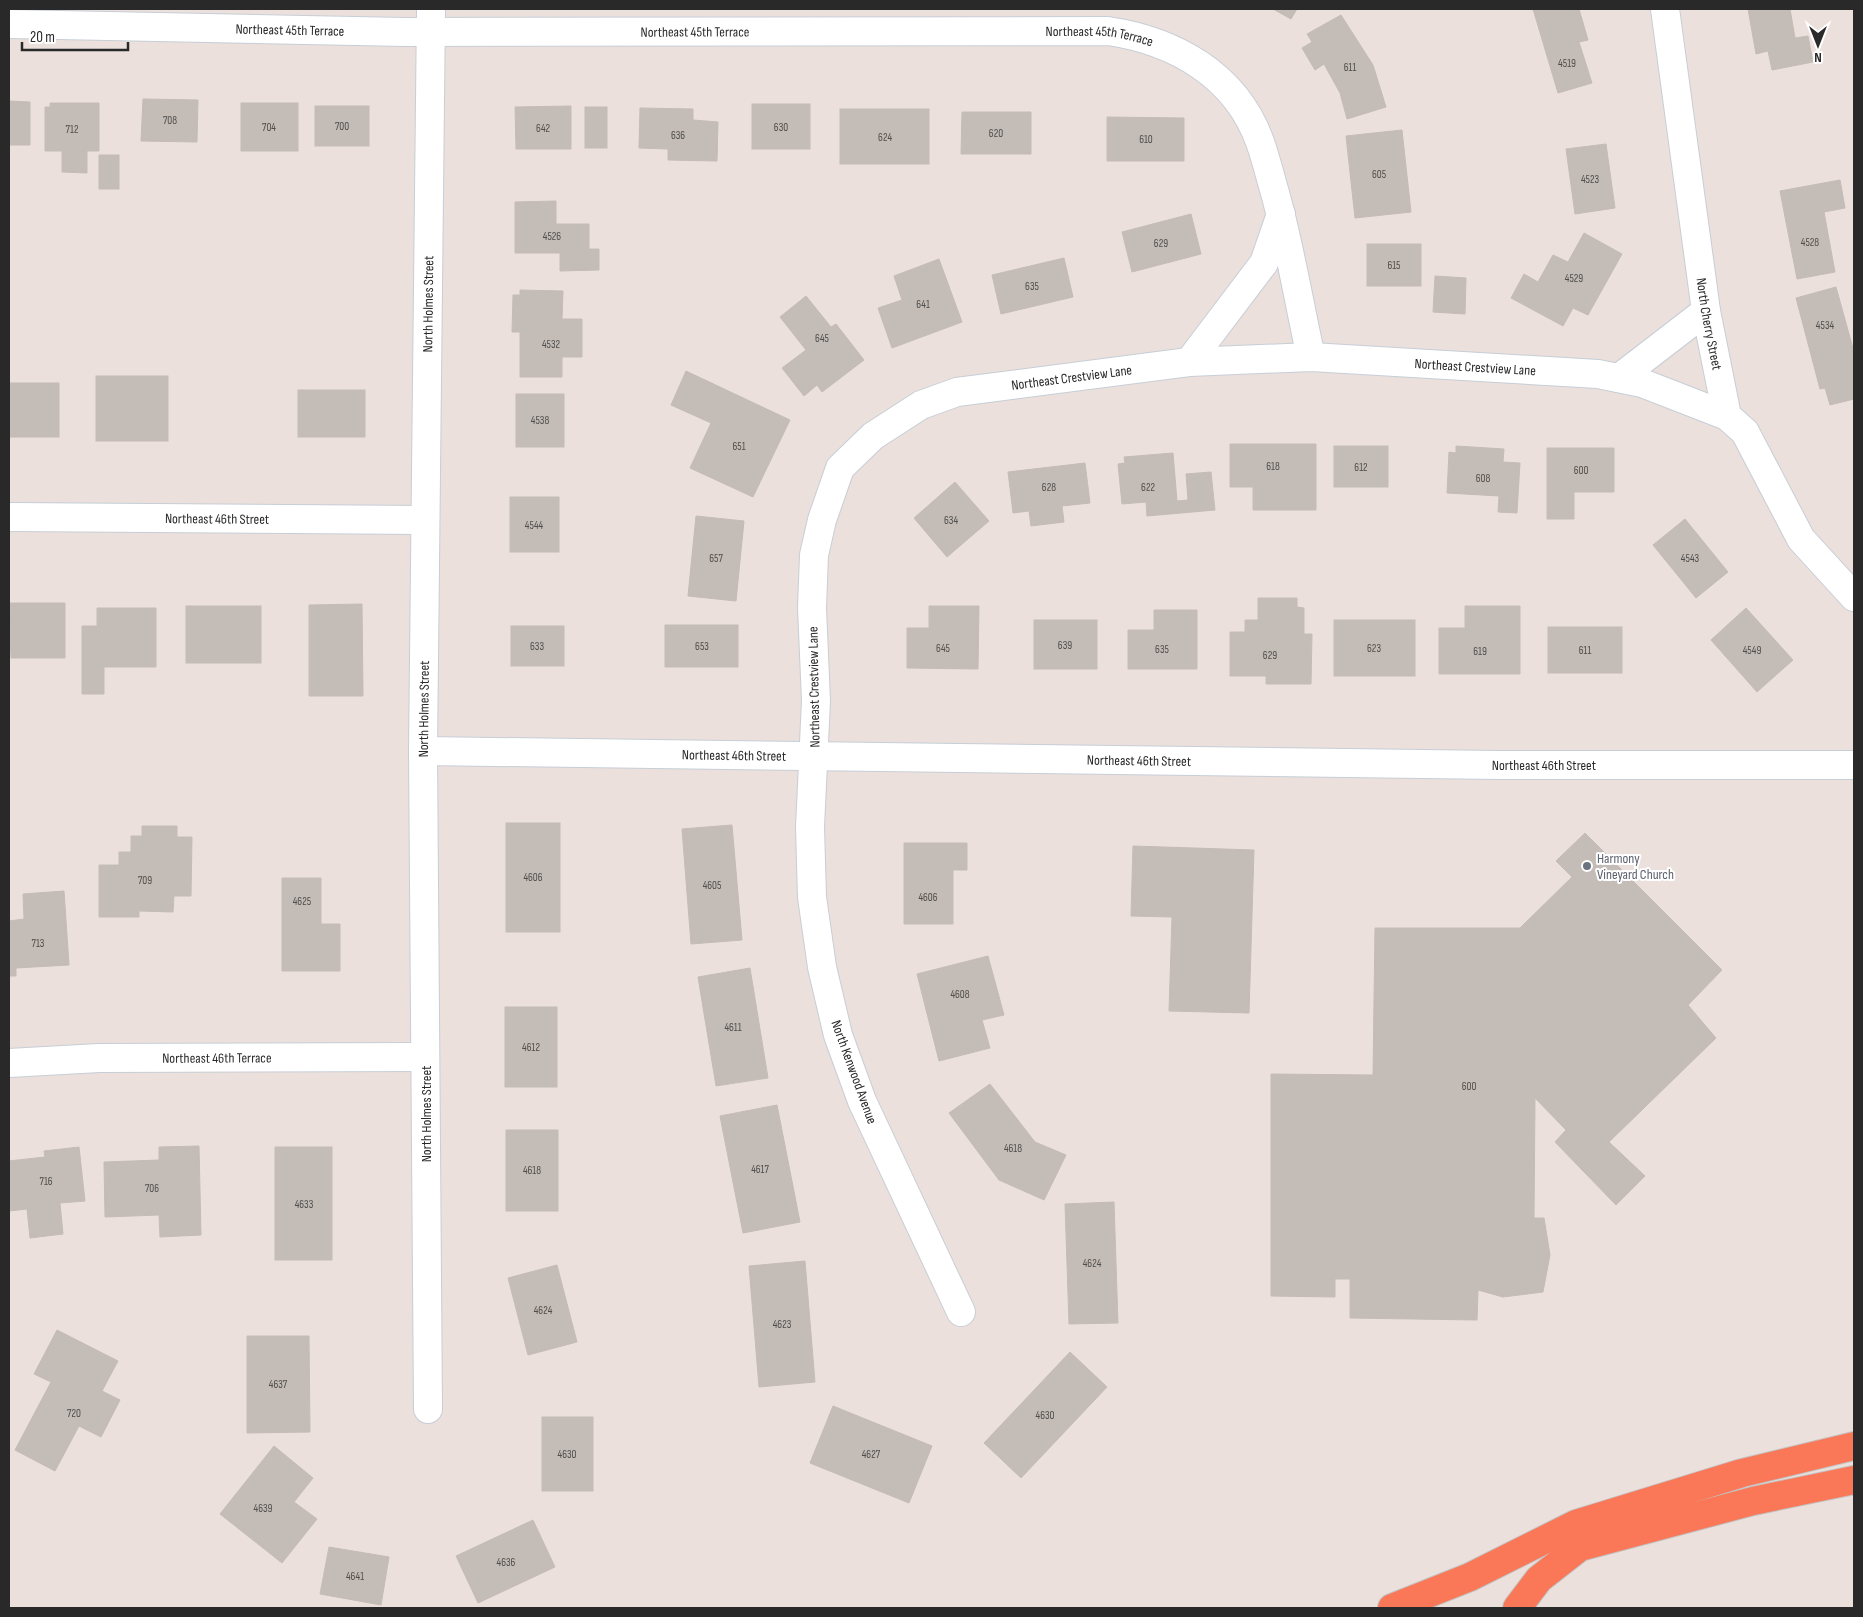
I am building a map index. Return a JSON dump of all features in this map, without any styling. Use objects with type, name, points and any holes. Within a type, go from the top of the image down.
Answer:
[{"type":"highway","points":[[1392,1608],[1470,1577],[1576,1524],[1742,1473],[1854,1446]]},
{"type":"highway","points":[[1518,1608],[1539,1578],[1580,1547],[1753,1501],[1854,1480]]},
{"type":"street","name":"North Cherry Street","points":[[1665,9],[1706,311],[1727,416]]},
{"type":"street","name":"Northeast 45th Terrace","points":[[9,24],[405,32],[431,20],[1108,31],[1132,34],[1156,41],[1199,64],[1235,98],[1249,119],[1260,141],[1281,214],[1311,357]]},
{"type":"street","name":"North Holmes Street","points":[[428,1409],[423,751],[424,520],[431,20]]},
{"type":"street","points":[[1189,362],[1264,263],[1281,214]]},
{"type":"street","points":[[1618,378],[1706,311]]},
{"type":"street","name":"Northeast Crestview Lane","points":[[815,756],[816,701],[812,608],[814,555],[822,520],[840,468],[873,436],[921,404],[957,392],[1189,362],[1311,357],[1571,371],[1642,383],[1727,416]]},
{"type":"street","points":[[1727,416],[1745,432],[1801,539],[1854,597]]},
{"type":"street","name":"Northeast 46th Street","points":[[9,517],[424,520]]},
{"type":"street","name":"Northeast 46th Street","points":[[423,751],[1499,765],[1854,765]]},
{"type":"street","name":"North Kenwood Avenue","points":[[815,756],[810,827],[812,897],[822,967],[838,1035],[862,1101],[961,1312]]},
{"type":"street","name":"Northeast 46th Terrace","points":[[9,1064],[99,1058],[425,1057]]},
{"type":"building","points":[[1273,9],[1297,9],[1291,19]]},
{"type":"building","points":[[1533,9],[1579,9],[1588,40],[1579,42],[1592,83],[1558,93]]},
{"type":"building","points":[[1748,9],[1790,9],[1795,38],[1808,36],[1813,62],[1772,70],[1768,51],[1756,54]]},
{"type":"building","points":[[1341,15],[1373,65],[1386,107],[1347,119],[1340,93],[1324,64],[1315,70],[1302,48],[1312,42],[1307,34]]},
{"type":"building","points":[[143,99],[198,100],[197,142],[141,141]]},
{"type":"building","points":[[9,101],[30,102],[30,145],[9,145]]},
{"type":"building","points":[[50,103],[99,103],[99,151],[87,151],[87,173],[62,172],[62,151],[45,151],[45,107],[50,107]]},
{"type":"building","points":[[241,103],[298,103],[298,151],[241,151]]},
{"type":"building","points":[[752,104],[810,104],[810,149],[752,149]]},
{"type":"building","points":[[315,106],[369,106],[369,146],[315,146]]},
{"type":"building","points":[[571,106],[571,149],[516,149],[515,107]]},
{"type":"building","points":[[585,107],[607,107],[607,148],[585,148]]},
{"type":"building","points":[[640,108],[693,109],[693,120],[718,122],[717,161],[668,160],[668,149],[639,148]]},
{"type":"building","points":[[840,109],[929,109],[929,164],[840,164]]},
{"type":"building","points":[[962,112],[1031,112],[1031,154],[961,154]]},
{"type":"building","points":[[1107,117],[1184,118],[1184,161],[1107,161]]},
{"type":"building","points":[[1402,130],[1411,212],[1355,218],[1346,136]]},
{"type":"building","points":[[1606,144],[1615,208],[1575,214],[1566,149]]},
{"type":"building","points":[[99,155],[119,155],[119,189],[99,189]]},
{"type":"building","points":[[1840,180],[1845,208],[1824,212],[1835,272],[1797,279],[1780,191]]},
{"type":"building","points":[[556,201],[556,224],[589,224],[589,249],[599,249],[599,270],[560,271],[560,253],[515,253],[515,202]]},
{"type":"building","points":[[1191,214],[1201,254],[1132,272],[1122,232]]},
{"type":"building","points":[[1584,233],[1622,254],[1588,315],[1573,308],[1563,326],[1511,298],[1524,274],[1538,282],[1553,255],[1568,262]]},
{"type":"building","points":[[1367,244],[1421,244],[1421,286],[1367,286]]},
{"type":"building","points":[[1064,258],[1073,297],[1001,314],[992,275]]},
{"type":"building","points":[[939,259],[962,322],[892,348],[878,308],[902,300],[894,276]]},
{"type":"building","points":[[1435,276],[1466,278],[1465,314],[1433,312]]},
{"type":"building","points":[[1836,287],[1854,352],[1854,399],[1830,405],[1825,388],[1820,389],[1796,298]]},
{"type":"building","points":[[520,290],[563,291],[562,319],[582,319],[582,357],[562,357],[562,377],[520,377],[520,332],[512,332],[513,295],[520,295]]},
{"type":"building","points":[[806,296],[831,327],[836,324],[864,360],[822,392],[817,385],[804,396],[782,368],[806,350],[780,317]]},
{"type":"building","points":[[686,371],[790,420],[753,497],[690,468],[711,423],[671,405]]},
{"type":"building","points":[[96,376],[168,376],[168,441],[96,441]]},
{"type":"building","points":[[9,383],[59,383],[59,437],[9,437]]},
{"type":"building","points":[[298,390],[365,390],[365,437],[298,437]]},
{"type":"building","points":[[516,394],[564,394],[564,447],[516,447]]},
{"type":"building","points":[[1230,444],[1316,444],[1316,510],[1253,510],[1253,487],[1230,487]]},
{"type":"building","points":[[1334,446],[1388,446],[1388,487],[1334,487]]},
{"type":"building","points":[[1456,446],[1504,449],[1503,462],[1520,463],[1517,513],[1498,512],[1499,496],[1447,493],[1449,452],[1456,453]]},
{"type":"building","points":[[1547,448],[1614,448],[1614,492],[1574,492],[1574,519],[1547,519]]},
{"type":"building","points":[[1173,453],[1177,501],[1188,500],[1186,474],[1211,472],[1215,510],[1147,516],[1146,502],[1122,504],[1118,464],[1125,463],[1124,457]]},
{"type":"building","points":[[1085,463],[1090,503],[1062,506],[1064,522],[1031,526],[1029,511],[1013,513],[1008,472]]},
{"type":"building","points":[[955,482],[989,521],[947,557],[914,518]]},
{"type":"building","points":[[510,497],[559,497],[559,552],[510,552]]},
{"type":"building","points":[[696,516],[744,521],[736,601],[688,596]]},
{"type":"building","points":[[1685,519],[1728,572],[1696,598],[1653,545]]},
{"type":"building","points":[[1258,598],[1297,598],[1297,607],[1304,608],[1304,634],[1312,634],[1311,684],[1266,684],[1266,676],[1230,676],[1230,632],[1245,632],[1245,620],[1258,620]]},
{"type":"building","points":[[9,603],[65,603],[65,658],[11,658]]},
{"type":"building","points":[[362,604],[363,696],[309,696],[309,605]]},
{"type":"building","points":[[186,606],[261,606],[261,663],[186,663]]},
{"type":"building","points":[[929,606],[979,606],[978,669],[907,668],[907,628],[929,628]]},
{"type":"building","points":[[1465,606],[1520,606],[1520,674],[1439,674],[1439,628],[1465,628]]},
{"type":"building","points":[[97,608],[156,608],[156,667],[104,667],[104,694],[82,694],[82,626],[97,626]]},
{"type":"building","points":[[1746,608],[1793,660],[1757,692],[1711,640]]},
{"type":"building","points":[[1154,610],[1197,610],[1197,669],[1128,669],[1128,630],[1154,630]]},
{"type":"building","points":[[1034,620],[1097,620],[1097,669],[1034,669]]},
{"type":"building","points":[[1334,620],[1415,620],[1415,676],[1334,676]]},
{"type":"building","points":[[665,625],[738,625],[738,667],[665,667]]},
{"type":"building","points":[[511,626],[564,626],[564,666],[511,666]]},
{"type":"building","points":[[1548,627],[1622,627],[1622,673],[1548,673]]},
{"type":"building","points":[[506,823],[560,823],[560,932],[506,932]]},
{"type":"building","points":[[732,825],[742,940],[691,944],[682,829]]},
{"type":"building","points":[[142,826],[177,826],[177,837],[192,837],[191,896],[174,896],[173,912],[139,911],[139,917],[99,917],[99,865],[119,865],[119,852],[131,852],[131,836],[142,836]]},
{"type":"building","name":"Harmony Vineyard Church","points":[[1585,833],[1722,970],[1688,1005],[1716,1038],[1609,1142],[1645,1176],[1616,1205],[1555,1142],[1566,1130],[1535,1098],[1534,1218],[1544,1218],[1550,1255],[1543,1292],[1503,1297],[1478,1290],[1477,1320],[1350,1318],[1350,1279],[1335,1279],[1335,1297],[1271,1296],[1271,1074],[1373,1075],[1375,928],[1520,928],[1572,877],[1556,861]]},
{"type":"building","points":[[904,843],[967,843],[967,870],[953,870],[953,924],[904,924]]},
{"type":"building","points":[[1133,846],[1254,850],[1249,1013],[1169,1011],[1172,917],[1131,916]]},
{"type":"building","points":[[282,878],[321,878],[321,924],[340,924],[340,971],[282,971]]},
{"type":"building","points":[[64,891],[69,965],[16,968],[16,976],[9,976],[9,921],[24,919],[23,894]]},
{"type":"building","points":[[988,956],[1004,1015],[982,1020],[990,1048],[939,1061],[917,974]]},
{"type":"building","points":[[750,968],[768,1078],[716,1086],[698,977]]},
{"type":"building","points":[[505,1007],[557,1007],[557,1087],[505,1087]]},
{"type":"building","points":[[990,1084],[1035,1142],[1066,1155],[1044,1200],[999,1180],[949,1113]]},
{"type":"building","points":[[777,1105],[800,1222],[743,1233],[720,1116]]},
{"type":"building","points":[[506,1130],[558,1130],[558,1211],[506,1211]]},
{"type":"building","points":[[199,1146],[201,1235],[160,1237],[159,1215],[105,1217],[104,1162],[159,1160],[159,1147]]},
{"type":"building","points":[[79,1147],[85,1201],[60,1203],[63,1234],[30,1238],[27,1209],[9,1211],[9,1161],[45,1157],[44,1151]]},
{"type":"building","points":[[275,1147],[332,1147],[332,1260],[275,1260]]},
{"type":"building","points":[[1114,1202],[1118,1323],[1069,1324],[1065,1204]]},
{"type":"building","points":[[805,1261],[815,1382],[759,1387],[749,1266]]},
{"type":"building","points":[[557,1265],[577,1342],[528,1355],[508,1278]]},
{"type":"building","points":[[57,1330],[118,1361],[102,1391],[120,1400],[101,1437],[79,1426],[55,1471],[15,1450],[51,1382],[34,1374]]},
{"type":"building","points":[[247,1336],[309,1336],[310,1432],[247,1433]]},
{"type":"building","points":[[1070,1352],[1107,1387],[1021,1478],[984,1443]]},
{"type":"building","points":[[833,1406],[932,1446],[909,1503],[810,1463]]},
{"type":"building","points":[[542,1417],[593,1417],[593,1491],[542,1491]]},
{"type":"building","points":[[274,1446],[313,1478],[294,1502],[317,1519],[282,1563],[220,1514]]},
{"type":"building","points":[[533,1520],[555,1567],[478,1603],[456,1556]]},
{"type":"building","points":[[329,1547],[389,1557],[381,1605],[320,1594]]},
{"type":"place","name":"Harmony Vineyard Church","points":[[1587,866]]}]
